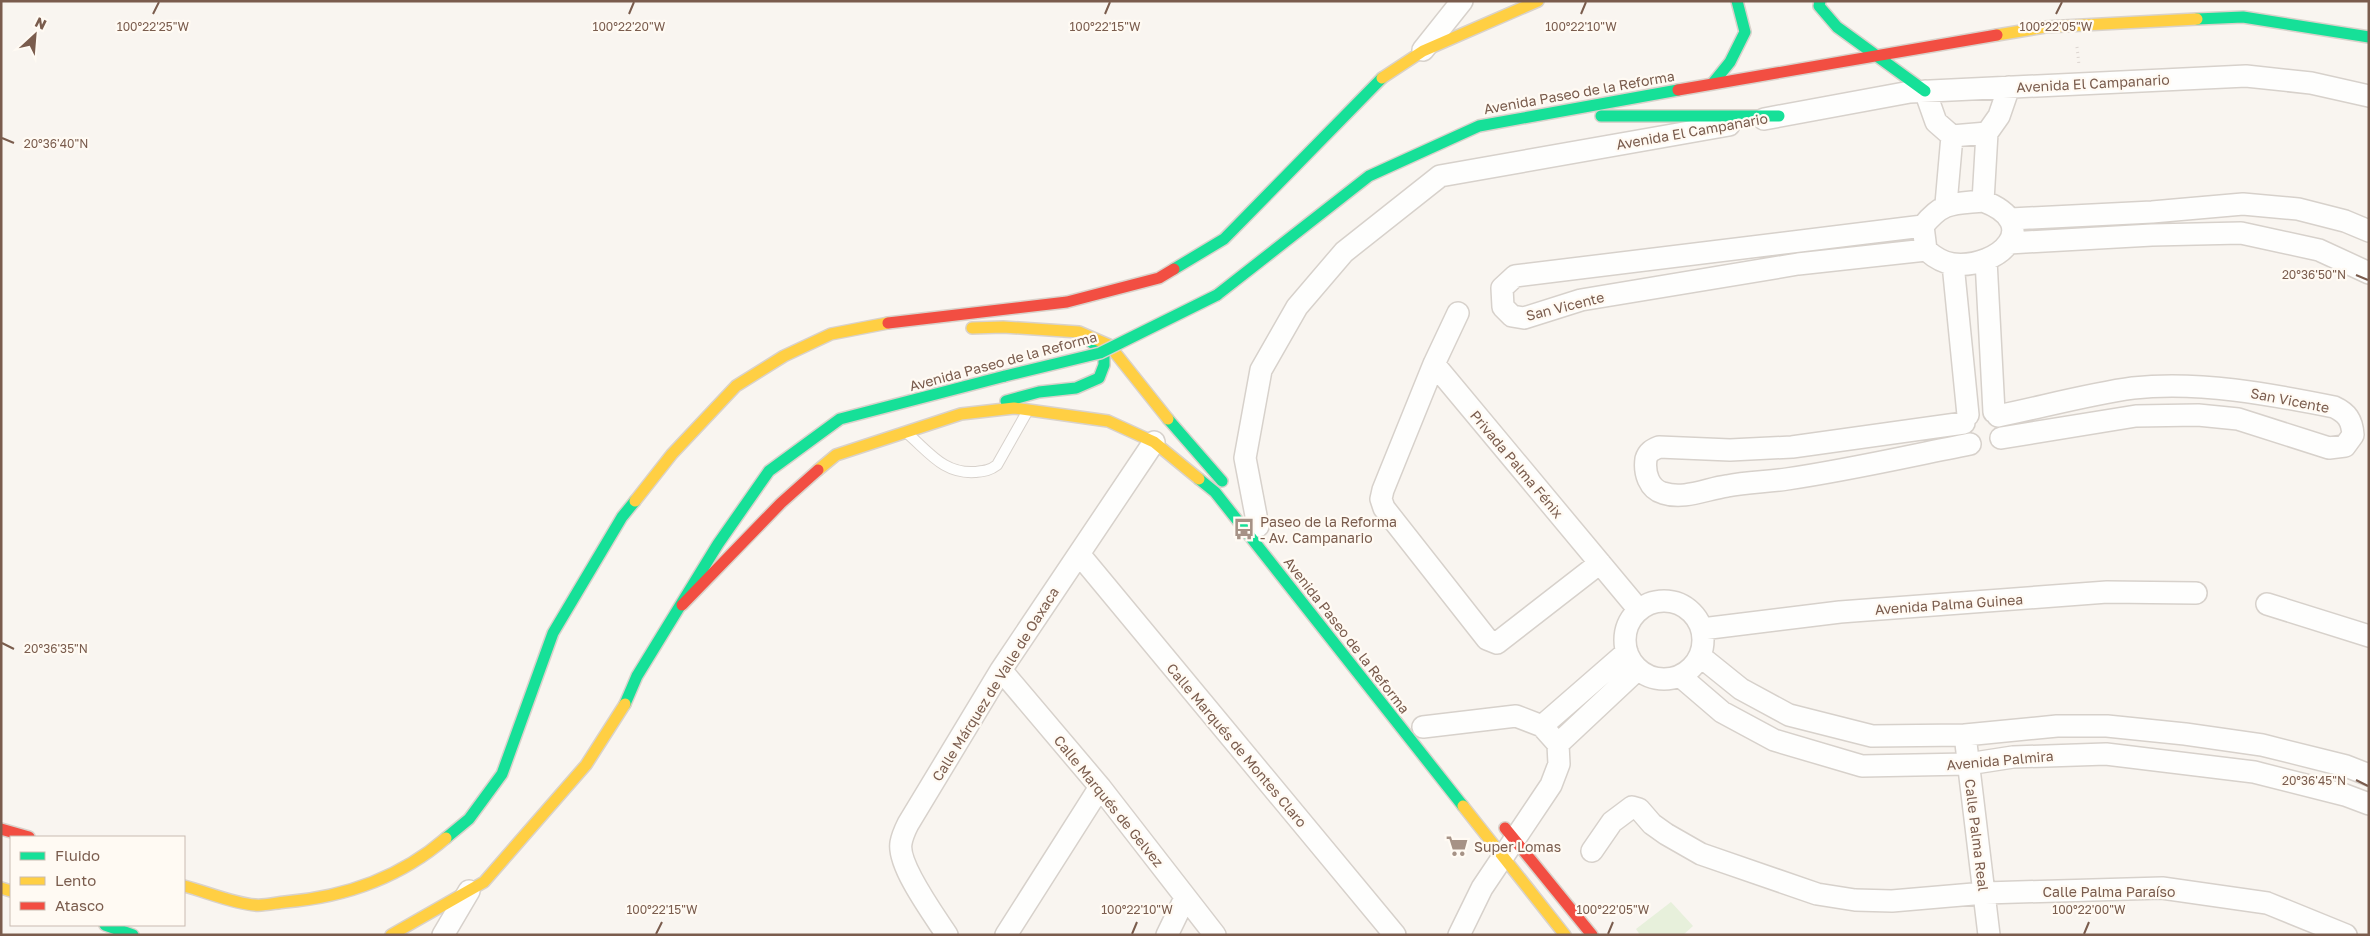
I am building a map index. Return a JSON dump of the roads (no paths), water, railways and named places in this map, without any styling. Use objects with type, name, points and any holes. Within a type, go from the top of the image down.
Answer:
[{"type":"street","points":[[1422,51],[1462,1]]},
{"type":"street","points":[[185,886],[254,905],[302,901],[338,894],[379,881],[425,856],[469,818],[502,774],[553,633],[622,517],[672,454],[736,386],[784,356],[830,334],[898,322],[1067,302],[1159,278],[1224,240],[1339,124],[1377,81],[1422,51],[1538,1]]},
{"type":"street","points":[[1713,83],[1730,62],[1745,32],[1737,1]]},
{"type":"street","points":[[1820,1],[1819,6],[1837,27],[1925,91],[1936,122],[1952,136],[1987,133]]},
{"type":"street","name":"Avenida Paseo de la Reforma","points":[[391,935],[484,882],[586,765],[622,708],[638,676],[718,544],[770,471],[840,419],[1100,353],[1217,296],[1369,176],[1479,126],[1875,54],[2045,26],[2243,17],[2369,37]]},
{"type":"street","name":"Avenida El Campanario","points":[[1261,530],[1245,458],[1261,370],[1296,307],[1344,252],[1440,176],[1925,91],[2246,76],[2311,83],[2369,96]]},
{"type":"street","points":[[1983,201],[1987,133],[1999,116],[2009,88]]},
{"type":"street","points":[[1532,116],[1779,116]]},
{"type":"street","points":[[1946,204],[1952,136]]},
{"type":"street","points":[[1983,201],[2000,207],[2011,220],[2013,230],[2009,243],[1999,254],[1986,260],[1953,264],[1936,257],[1926,250],[1923,226],[1933,214],[1946,204],[1983,201]]},
{"type":"street","points":[[2011,220],[2152,212],[2243,204],[2280,207],[2316,214],[2369,231]]},
{"type":"street","points":[[2152,212],[2152,235]]},
{"type":"street","name":"San Vicente","points":[[1923,226],[1792,240],[1515,276],[1502,288],[1503,307],[1512,316],[1524,318],[1581,300],[1798,264],[1926,250]]},
{"type":"street","points":[[2009,243],[2152,235],[2241,233],[2318,250],[2369,273]]},
{"type":"street","points":[[1792,240],[1798,264]]},
{"type":"street","points":[[1953,264],[1966,419],[1965,438],[1970,444],[1978,448],[1987,448],[2001,438],[2003,427],[1996,414],[1986,260]]},
{"type":"street","points":[[1458,313],[1434,364],[1380,499],[1384,508],[1487,639],[1497,643],[1600,563]]},
{"type":"street","points":[[965,328],[1003,327],[1079,332],[1109,345],[1186,440],[1229,489]]},
{"type":"street","points":[[830,334],[926,330]]},
{"type":"street","points":[[961,414],[1039,392],[1076,388],[1099,378],[1104,365],[1104,352],[1079,332]]},
{"type":"street","name":"Privada Palma Fénix","points":[[1434,364],[1639,610]]},
{"type":"street","name":"San Vicente","points":[[1996,414],[2133,388],[2224,389],[2257,392],[2334,408],[2345,412],[2353,423],[2354,435],[2345,446],[2329,448],[2238,419],[2198,415],[2136,416],[2001,438]]},
{"type":"street","name":"Avenida Paseo de la Reforma","points":[[682,605],[781,502],[836,454],[961,414],[1014,408],[1108,421],[1154,442],[1215,492],[1509,849],[1592,935]]},
{"type":"street","points":[[1970,444],[1787,479],[1727,486],[1673,496],[1661,493],[1654,488],[1649,482],[1645,468],[1647,456],[1651,450],[1659,447],[1730,450],[1792,447],[1966,419],[1976,410],[1986,409],[1996,414]]},
{"type":"street","name":"Calle Márquez de Valle de Oaxaca","points":[[947,935],[924,900],[901,857],[901,842],[908,824],[1001,670],[1154,442]]},
{"type":"street","points":[[1242,506],[1261,530]]},
{"type":"street","name":"Calle Marqués de Montes Claro","points":[[1079,554],[1395,935]]},
{"type":"street","name":"Avenida Palma Guinea","points":[[1702,628],[1840,612],[2108,592],[2196,593]]},
{"type":"street","points":[[1657,601],[1676,602],[1692,612],[1702,628],[1704,642],[1700,656],[1695,664],[1680,676],[1658,678],[1632,660],[1627,629],[1639,610],[1657,601]]},
{"type":"street","points":[[2266,604],[2369,636]]},
{"type":"street","name":"Avenida Palmira","points":[[1700,656],[1741,689],[1789,715],[1872,736],[1965,734],[2057,726],[2107,726],[2185,734],[2262,745],[2346,766],[2369,775]]},
{"type":"street","points":[[1558,744],[1632,660]]},
{"type":"street","points":[[1542,726],[1632,660]]},
{"type":"street","name":"Calle Marqués de Gelvez","points":[[1001,670],[1100,787],[1215,935]]},
{"type":"street","name":"Avenida Palmira","points":[[1680,676],[1722,712],[1774,740],[1862,766],[1968,764],[2012,757],[2106,754],[2254,772],[2345,795],[2369,804]]},
{"type":"street","points":[[1422,727],[1516,716],[1542,726],[1558,744],[1559,764],[1551,785],[1482,888],[1459,935]]},
{"type":"street","name":"Calle Palma Real","points":[[1965,734],[1989,935]]},
{"type":"street","points":[[1006,935],[1100,787]]},
{"type":"street","name":"Calle Palma Paraíso","points":[[1592,851],[1612,822],[1632,807],[1639,809],[1652,824],[1666,834],[1701,854],[1817,894],[1855,900],[1892,902],[1985,893],[2162,888],[2267,903],[2346,935]]},
{"type":"street","name":"Avenida Paseo de la Reforma","points":[[1497,818],[1509,849],[1565,935]]},
{"type":"street","points":[[1,828],[26,836]]},
{"type":"street","points":[[443,935],[469,891]]},
{"type":"street","points":[[1167,935],[1185,898]]},
{"type":"street","points":[[108,926],[133,935]]},
{"type":"lane","points":[[905,432],[948,468],[962,473],[989,471],[997,465],[1029,409]]},
{"type":"place","name":"Paseo de la Reforma - Av. Campanario","points":[[1244,529]]},
{"type":"place","name":"Super Lomas","points":[[1457,846]]}]
